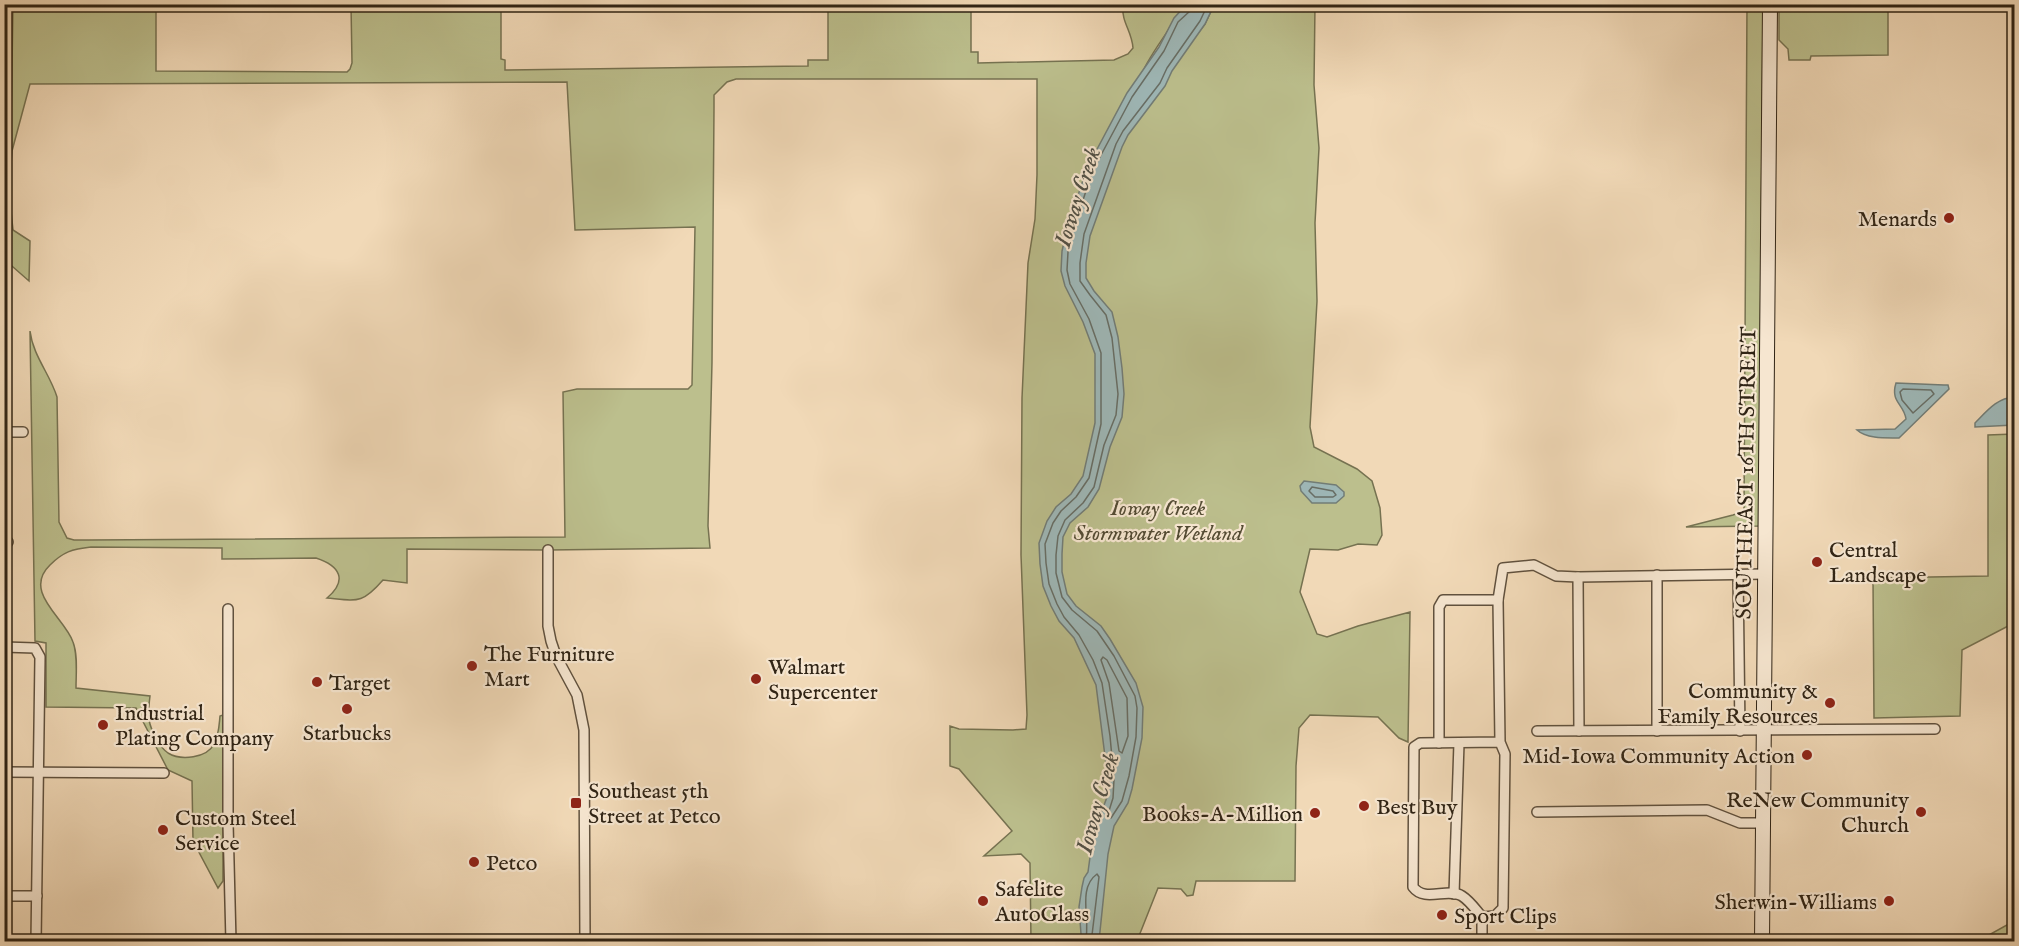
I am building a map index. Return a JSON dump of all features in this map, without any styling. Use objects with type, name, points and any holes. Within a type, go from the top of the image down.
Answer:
[{"type":"main road","name":"SOUTHEAST 16TH STREET","points":[[1762,942],[1770,4]]},
{"type":"street","points":[[4,432],[22,432]]},
{"type":"street","points":[[548,550],[548,626],[551,641],[556,656],[577,695],[584,730],[585,942]]},
{"type":"street","points":[[1482,917],[1495,916],[1503,908],[1505,754],[1500,742],[1498,600],[1503,568],[1534,565],[1556,576],[1578,577],[1765,574]]},
{"type":"street","points":[[1738,574],[1740,731]]},
{"type":"street","points":[[1657,575],[1657,731]]},
{"type":"street","points":[[1578,577],[1579,731]]},
{"type":"street","points":[[1439,743],[1439,607],[1443,600],[1498,600]]},
{"type":"street","points":[[228,609],[228,823],[231,942]]},
{"type":"street","points":[[4,647],[30,647],[38,651],[41,663],[36,942]]},
{"type":"street","points":[[1538,731],[1935,729]]},
{"type":"street","points":[[1482,942],[1482,917],[1461,896],[1454,894],[1423,895],[1413,887],[1414,747],[1420,743],[1500,742]]},
{"type":"street","points":[[1454,894],[1459,743]]},
{"type":"street","points":[[4,772],[164,773]]},
{"type":"street","points":[[1537,812],[1707,810],[1740,823],[1763,823]]},
{"type":"street","points":[[4,896],[37,896]]},
{"type":"green space","name":"Ioway Creek Stormwater Wetland","points":[[828,4],[971,5],[971,52],[978,52],[978,63],[1114,60],[1128,54],[1133,48],[1123,5],[1186,5],[1143,71],[1198,33],[1214,5],[1315,5],[1314,85],[1319,148],[1315,223],[1317,301],[1310,427],[1314,447],[1357,469],[1372,481],[1380,508],[1382,535],[1377,545],[1358,544],[1338,550],[1310,549],[1300,592],[1317,634],[1327,637],[1410,612],[1408,742],[1399,738],[1378,717],[1310,715],[1299,728],[1296,766],[1295,881],[1196,881],[1193,895],[1187,896],[1181,889],[1158,888],[1137,941],[1031,941],[1030,863],[1021,854],[984,856],[1012,831],[959,769],[950,766],[950,726],[959,729],[1026,729],[1021,555],[1022,398],[1028,263],[1035,219],[1037,79],[736,79],[727,82],[714,95],[708,526],[710,548],[407,549],[407,583],[383,580],[364,597],[353,600],[327,598],[338,585],[339,580],[336,569],[324,561],[316,558],[222,559],[222,548],[84,548],[73,550],[59,557],[43,575],[41,585],[43,595],[69,633],[75,647],[76,688],[150,696],[149,717],[154,733],[168,753],[180,757],[193,757],[211,749],[217,737],[220,716],[223,715],[223,881],[218,888],[193,841],[192,781],[168,770],[136,708],[46,707],[46,643],[35,641],[30,331],[34,349],[57,397],[59,522],[67,538],[88,540],[565,537],[563,392],[577,389],[688,389],[692,385],[695,227],[575,230],[567,82],[30,84],[12,151],[9,192],[13,230],[30,241],[29,281],[5,260],[4,139],[11,130],[13,5],[156,5],[156,71],[347,72],[352,63],[351,5],[501,5],[501,59],[505,60],[505,70],[808,66],[808,60],[828,60]]},
{"type":"green space","points":[[1747,5],[1763,5],[1759,526],[1686,527],[1744,511]]},
{"type":"green space","points":[[1779,5],[1888,5],[1888,55],[1811,56],[1810,60],[1789,60],[1788,49],[1779,40]]},
{"type":"green space","points":[[2014,434],[2014,623],[1962,650],[1960,716],[1874,718],[1873,578],[1988,576],[1988,435]]},
{"type":"green space","points":[[2014,921],[2014,941],[1954,941],[1989,935]]},
{"type":"water","name":"Ioway Creek","points":[[1186,5],[1214,5],[1205,24],[1172,71],[1165,86],[1128,135],[1122,147],[1090,236],[1086,263],[1086,278],[1112,312],[1118,337],[1124,394],[1122,417],[1110,447],[1099,489],[1088,507],[1070,523],[1063,537],[1062,572],[1067,594],[1076,606],[1101,626],[1110,639],[1136,683],[1143,707],[1142,738],[1132,789],[1128,803],[1114,826],[1108,854],[1099,941],[1079,941],[1081,934],[1079,907],[1082,887],[1088,872],[1093,835],[1107,797],[1108,780],[1096,685],[1074,638],[1059,621],[1051,606],[1043,586],[1040,564],[1039,543],[1047,521],[1056,507],[1071,494],[1083,476],[1095,423],[1095,354],[1083,322],[1065,286],[1061,271],[1062,251],[1087,168],[1127,93],[1159,47],[1174,18]]},
{"type":"water","points":[[1896,383],[1948,385],[1949,389],[1899,438],[1871,436],[1857,430],[1895,429],[1906,419],[1896,399]]},
{"type":"water","points":[[2014,397],[2014,425],[1975,427],[1975,423],[1993,406],[2002,400]]},
{"type":"water","points":[[1304,481],[1336,485],[1344,492],[1344,496],[1336,503],[1312,503],[1301,491],[1300,486]]},
{"type":"place","name":"Menards","points":[[1949,218]]},
{"type":"place","name":"Central Landscape","points":[[1817,562]]},
{"type":"place","name":"The Furniture Mart","points":[[472,666]]},
{"type":"place","name":"Walmart Supercenter","points":[[756,679]]},
{"type":"place","name":"Target","points":[[317,682]]},
{"type":"place","name":"Community & Family Resources","points":[[1830,703]]},
{"type":"place","name":"Starbucks","points":[[347,709]]},
{"type":"place","name":"Industrial Plating Company","points":[[103,725]]},
{"type":"place","name":"Mid-Iowa Community Action","points":[[1807,755]]},
{"type":"place","name":"Southeast 5th Street at Petco","points":[[576,803]]},
{"type":"place","name":"Best Buy","points":[[1364,806]]},
{"type":"place","name":"ReNew Community Church","points":[[1921,812]]},
{"type":"place","name":"Books-A-Million","points":[[1315,813]]},
{"type":"place","name":"Custom Steel Service","points":[[163,830]]},
{"type":"place","name":"Petco","points":[[474,862]]},
{"type":"place","name":"Safelite AutoGlass","points":[[983,901]]},
{"type":"place","name":"Sherwin-Williams","points":[[1889,901]]},
{"type":"place","name":"Sport Clips","points":[[1442,915]]}]
